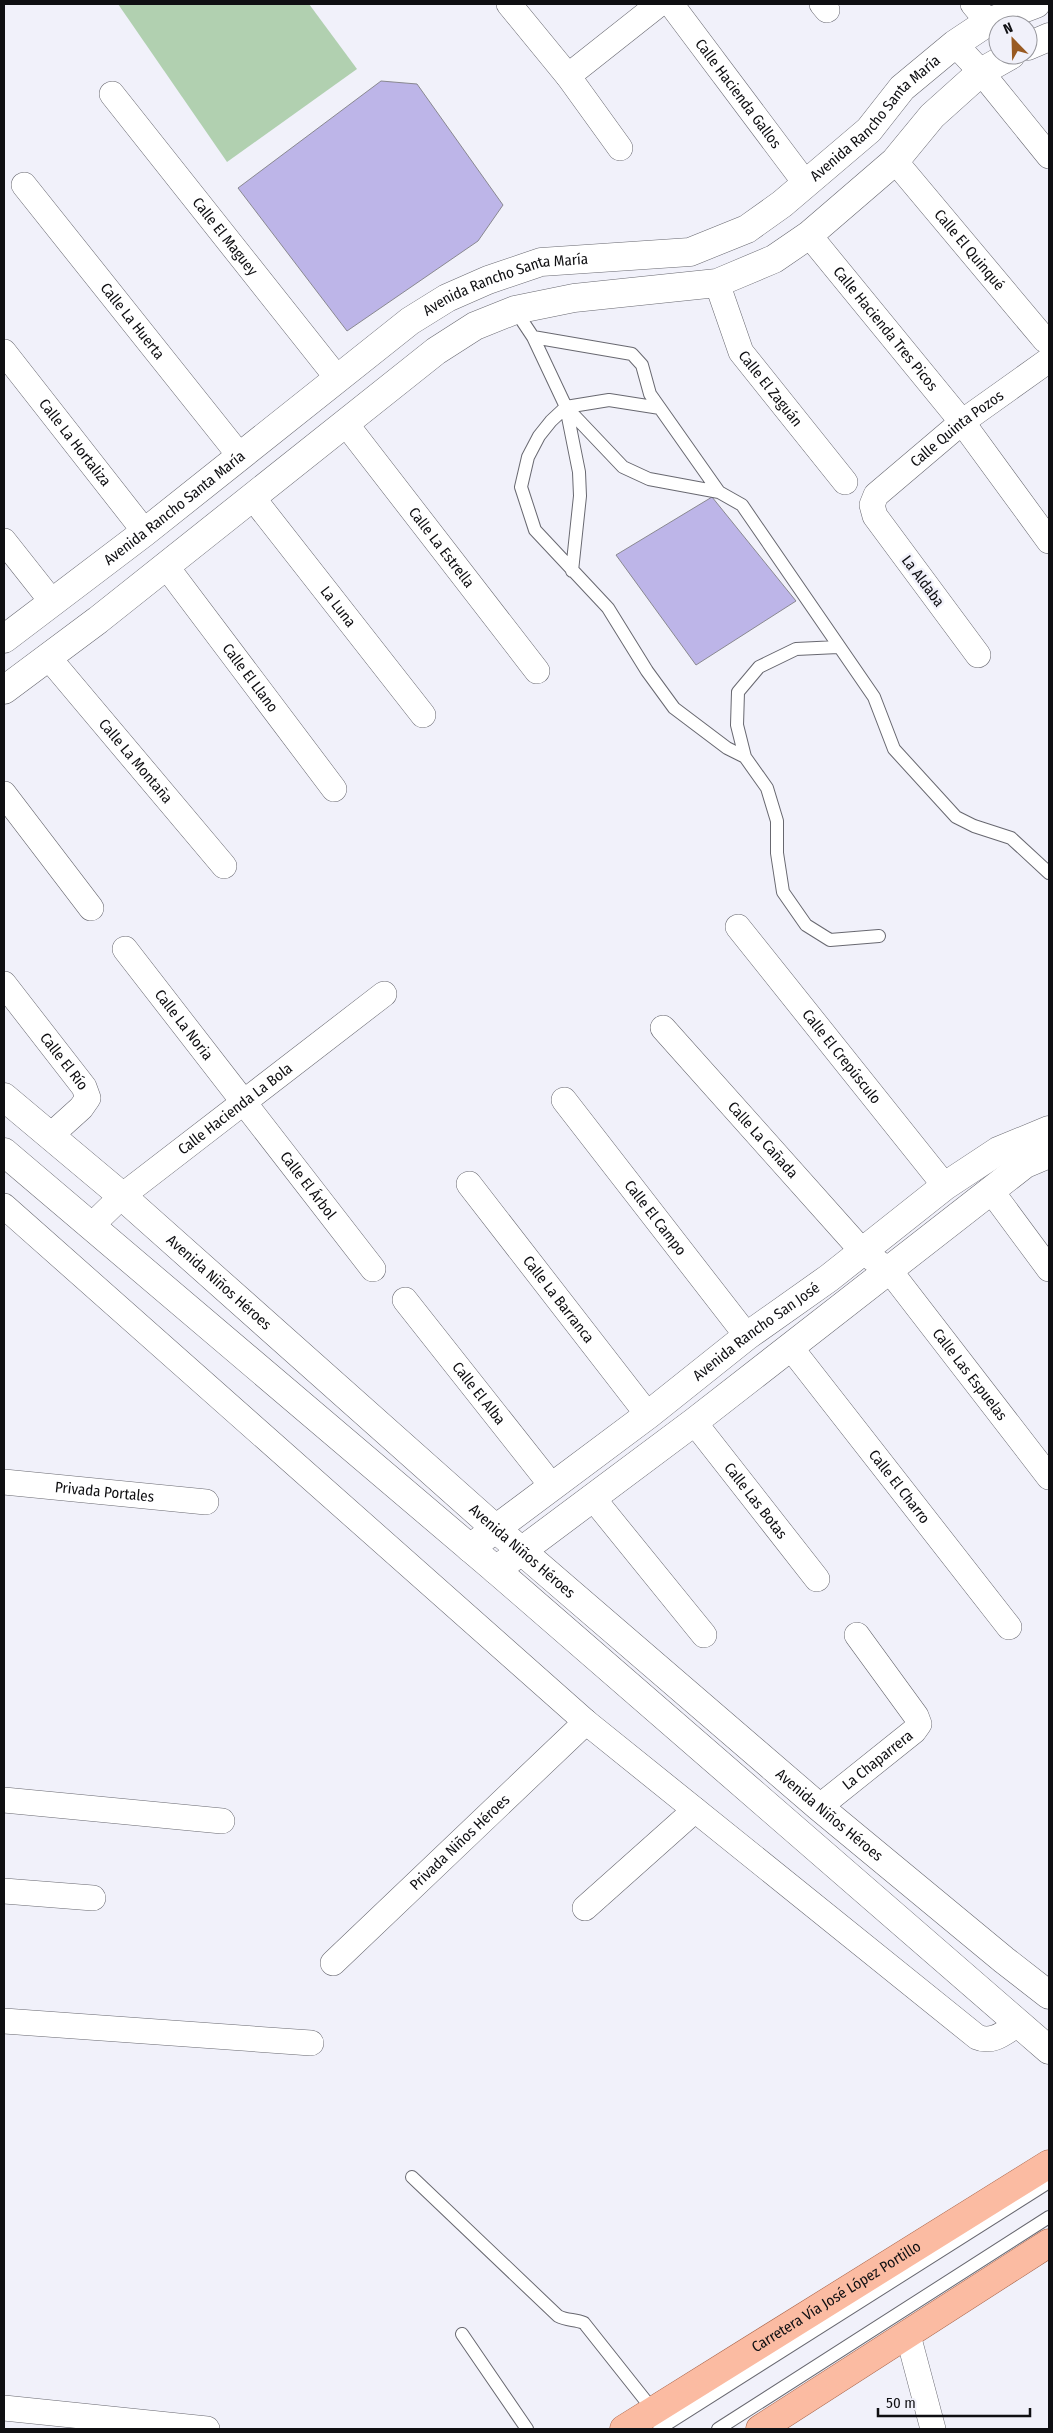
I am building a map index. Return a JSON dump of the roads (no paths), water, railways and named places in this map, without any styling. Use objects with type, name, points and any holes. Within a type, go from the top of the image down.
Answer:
[{"type":"main road","name":"Carretera Vía José López Portillo","points":[[624,2429],[656,2420],[1049,2164]]},
{"type":"main road","points":[[760,2429],[1049,2243]]},
{"type":"street","points":[[509,4],[568,76],[620,148]]},
{"type":"street","points":[[568,76],[659,4]]},
{"type":"street","name":"Calle Hacienda Gallos","points":[[670,4],[806,184]]},
{"type":"street","name":"Avenida Rancho Santa María","points":[[4,640],[145,532],[410,321],[447,298],[488,280],[541,262],[690,252],[747,229],[782,204],[869,130],[902,88],[955,44],[981,13],[1036,4]]},
{"type":"street","points":[[955,44],[981,72],[1049,156]]},
{"type":"street","name":"Avenida Rancho Santa María","points":[[4,690],[98,620],[436,352],[475,326],[515,310],[574,298],[717,282],[774,259],[809,235],[895,161],[939,109],[981,72],[993,65]]},
{"type":"street","points":[[913,78],[939,109]]},
{"type":"street","name":"Calle El Maguey","points":[[112,94],[338,379]]},
{"type":"street","name":"Calle El Quinqué","points":[[895,161],[1047,350]]},
{"type":"street","name":"Calle La Huerta","points":[[24,185],[240,456]]},
{"type":"street","name":"Calle Hacienda Tres Picos","points":[[809,235],[962,422],[1049,541]]},
{"type":"street","name":"Calle El Zaguán","points":[[717,282],[741,352],[845,482]]},
{"type":"street","name":"Calle Quinta Pozos","points":[[872,505],[876,495],[1047,350]]},
{"type":"street","name":"Calle La Hortaliza","points":[[4,352],[145,532]]},
{"type":"street","name":"Calle La Estrella","points":[[346,424],[537,671]]},
{"type":"street","name":"La Luna","points":[[253,498],[423,715]]},
{"type":"street","name":"La Aldaba","points":[[872,505],[875,516],[978,655]]},
{"type":"street","points":[[4,541],[63,596],[98,620]]},
{"type":"street","points":[[111,558],[137,589]]},
{"type":"street","name":"Calle El Llano","points":[[166,566],[334,789]]},
{"type":"street","name":"Calle La Montaña","points":[[48,657],[224,866]]},
{"type":"street","points":[[4,794],[91,908]]},
{"type":"street","name":"Calle El Crepúsculo","points":[[738,927],[946,1186]]},
{"type":"street","name":"Calle La Noria","points":[[125,949],[244,1102]]},
{"type":"street","name":"Calle El Río","points":[[4,984],[84,1087],[88,1098],[81,1108],[50,1136]]},
{"type":"street","name":"Calle Hacienda La Bola","points":[[90,1226],[122,1196],[384,994]]},
{"type":"street","name":"Calle La Cañada","points":[[663,1028],[863,1252],[890,1271]]},
{"type":"street","name":"Avenida Niños Héroes","points":[[4,1097],[122,1196],[521,1550],[819,1807],[1049,1995]]},
{"type":"street","name":"Calle El Campo","points":[[564,1100],[747,1336]]},
{"type":"street","name":"Calle El Árbol","points":[[244,1102],[373,1269]]},
{"type":"street","name":"Avenida Rancho San José","points":[[470,1548],[648,1415],[747,1336],[863,1252],[946,1186],[998,1151],[1049,1130]]},
{"type":"street","name":"Avenida Niños Héroes","points":[[4,1152],[496,1570],[1049,2050]]},
{"type":"street","points":[[496,1570],[791,1348],[992,1192],[1025,1164],[1049,1154]]},
{"type":"street","name":"Calle La Barranca","points":[[469,1184],[648,1415]]},
{"type":"street","points":[[992,1192],[1049,1269]]},
{"type":"street","points":[[4,1206],[586,1722],[977,2038],[986,2041],[995,2039],[1018,2024]]},
{"type":"street","name":"Calle Las Espuelas","points":[[890,1271],[1049,1477]]},
{"type":"street","name":"Calle El Alba","points":[[404,1300],[552,1486]]},
{"type":"street","name":"Calle El Charro","points":[[791,1348],[1009,1627]]},
{"type":"street","name":"Calle Las Botas","points":[[694,1422],[817,1579]]},
{"type":"street","name":"Privada Portales","points":[[4,1482],[206,1502]]},
{"type":"street","points":[[592,1497],[704,1635]]},
{"type":"street","name":"La Chaparrera","points":[[819,1807],[914,1732],[919,1724],[916,1716],[857,1635]]},
{"type":"street","name":"Privada Niños Héroes","points":[[333,1963],[586,1722]]},
{"type":"street","points":[[4,1800],[222,1821]]},
{"type":"street","points":[[586,1908],[695,1810]]},
{"type":"street","points":[[4,1891],[93,1898]]},
{"type":"street","points":[[1004,1960],[1049,1975]]},
{"type":"street","points":[[4,2021],[311,2043]]},
{"type":"street","points":[[908,2335],[933,2429]]},
{"type":"street","points":[[4,2408],[207,2429]]},
{"type":"lane","points":[[515,310],[533,337],[566,407],[578,472],[580,496],[572,571]]},
{"type":"lane","points":[[533,337],[632,354],[642,365],[650,394],[719,492]]},
{"type":"lane","points":[[660,408],[609,400],[566,407],[551,420],[539,436],[528,457],[521,487],[535,530],[608,608],[647,670],[674,708],[727,748],[745,757]]},
{"type":"lane","points":[[566,407],[623,467],[649,479],[719,492],[742,505],[874,697],[894,749],[956,817],[974,826],[1011,838],[1049,873]]},
{"type":"lane","points":[[838,647],[796,649],[758,667],[738,692],[737,725],[745,757],[766,788],[777,820],[777,853],[782,892],[806,925],[830,940],[878,936]]},
{"type":"lane","points":[[412,2177],[558,2316],[567,2320],[577,2320],[584,2323],[656,2420],[1049,2182]]},
{"type":"lane","points":[[718,2429],[1049,2217]]},
{"type":"lane","points":[[462,2334],[527,2429]]}]
